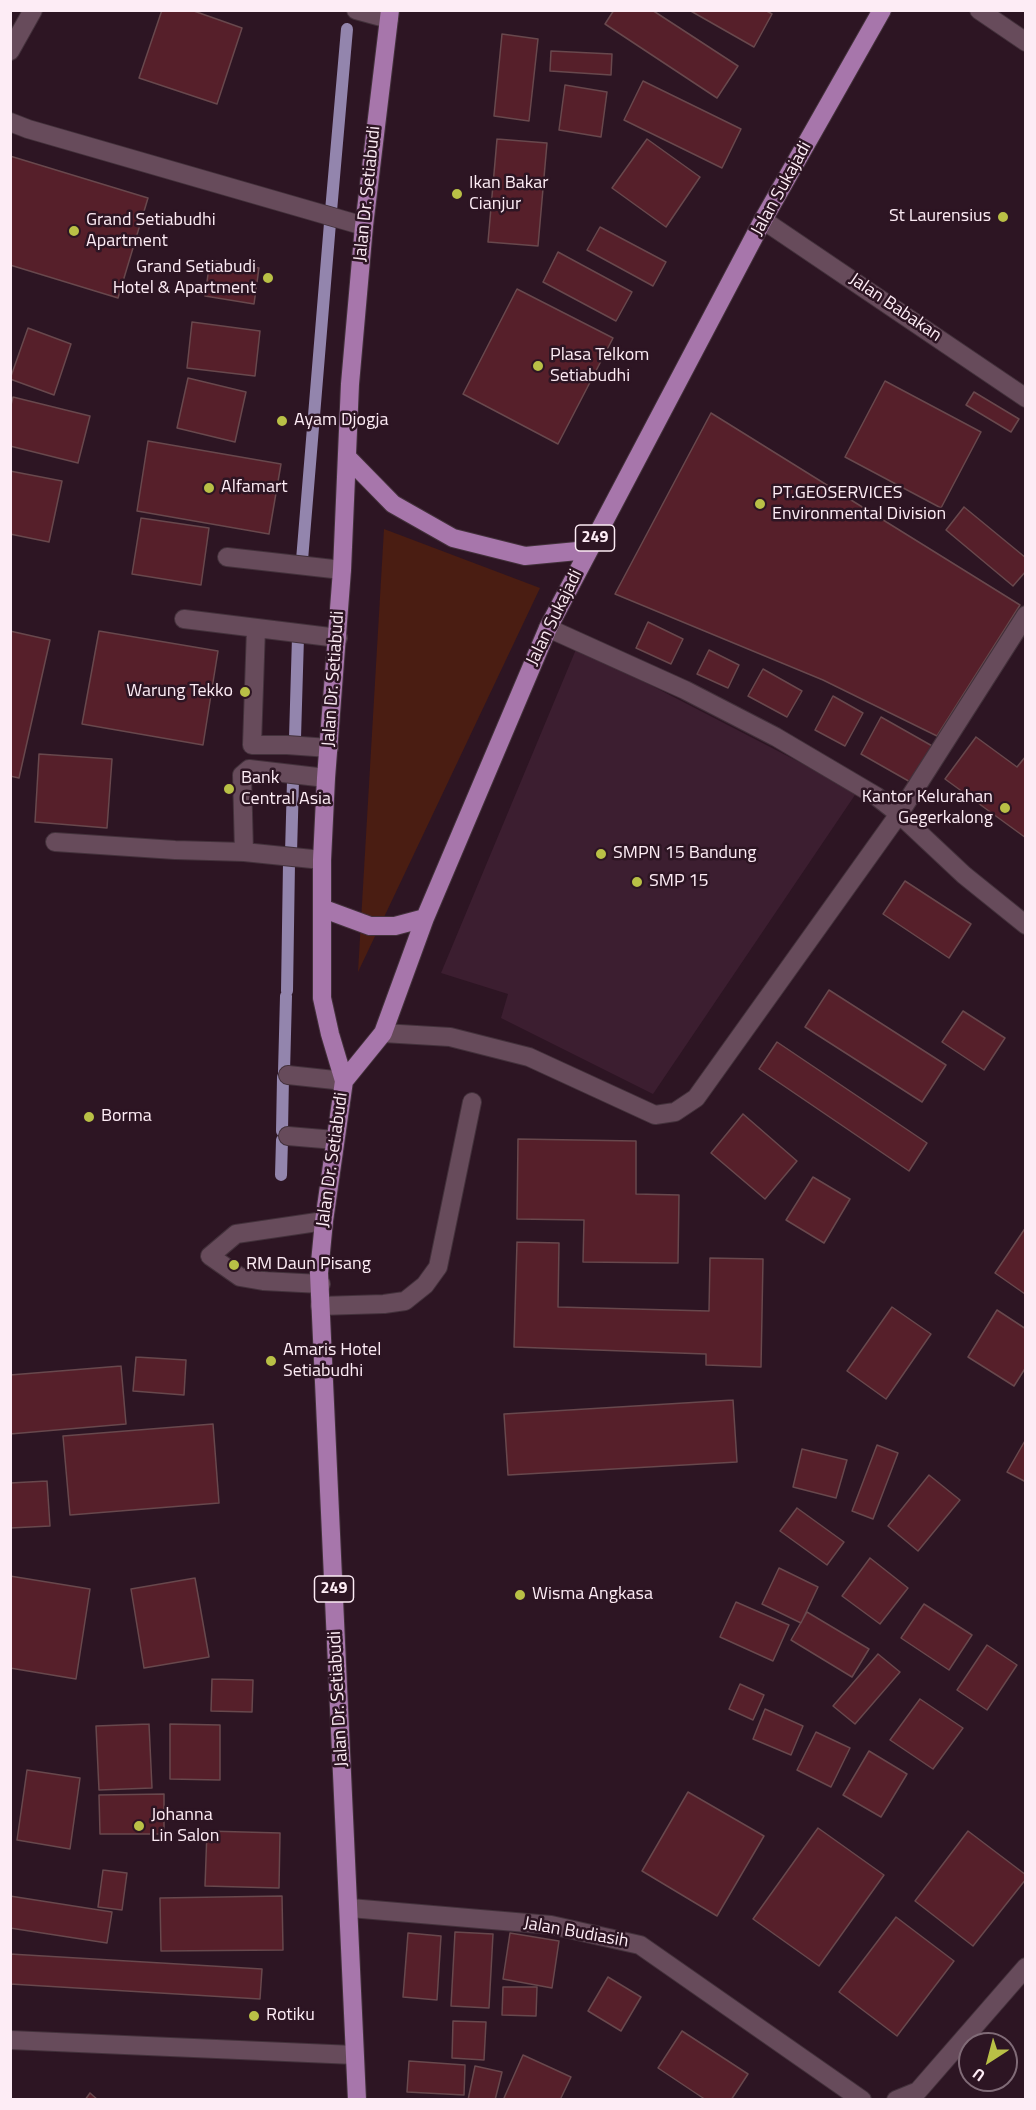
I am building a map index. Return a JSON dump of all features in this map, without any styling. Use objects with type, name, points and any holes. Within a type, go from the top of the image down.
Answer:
[{"type":"main road","name":"Jalan Sukajadi","points":[[344,1081],[383,1033],[425,918],[548,628],[764,220],[882,10]]},
{"type":"main road","name":"Jalan Dr. Setiabudi","points":[[357,2100],[350,1908],[319,1274],[334,1140],[344,1081],[322,998],[324,909],[322,860],[342,570],[350,384],[364,226],[389,15]]},
{"type":"main road","points":[[347,457],[393,504],[453,538],[525,556],[588,550]]},
{"type":"main road","points":[[324,909],[370,926],[395,926],[425,918]]},
{"type":"street","points":[[10,51],[33,10]]},
{"type":"street","points":[[356,10],[389,15]]},
{"type":"street","points":[[979,10],[1026,42]]},
{"type":"street","points":[[10,122],[39,133],[364,226]]},
{"type":"street","name":"Jalan Babakan","points":[[764,220],[1026,398]]},
{"type":"street","points":[[227,557],[342,570]]},
{"type":"street","points":[[383,1033],[450,1037],[529,1057],[655,1115],[675,1112],[696,1098],[899,814],[1026,615]]},
{"type":"street","points":[[184,619],[338,638]]},
{"type":"street","points":[[256,628],[252,745],[328,748]]},
{"type":"street","points":[[548,628],[685,690],[776,737],[876,796],[899,814],[964,875],[1026,926]]},
{"type":"street","points":[[244,852],[242,775],[249,769],[326,778]]},
{"type":"street","points":[[55,842],[244,852],[322,860]]},
{"type":"street","points":[[288,1075],[344,1081]]},
{"type":"street","points":[[320,1306],[405,1301],[425,1285],[438,1267],[472,1102]]},
{"type":"street","points":[[288,1136],[334,1140]]},
{"type":"street","points":[[321,1284],[263,1281],[240,1277],[210,1256],[236,1234],[324,1221]]},
{"type":"street","name":"Jalan Budiasih","points":[[350,1908],[550,1925],[640,1945],[862,2100]]},
{"type":"street","points":[[896,2100],[918,2091],[1026,1967]]},
{"type":"street","points":[[10,2040],[354,2055]]},
{"type":"shaded area","points":[[384,529],[540,588],[358,972]]},
{"type":"shaded area","name":"SMP 15","points":[[577,647],[857,792],[653,1094],[501,1018],[508,994],[441,973]]},
{"type":"building","points":[[162,10],[191,10],[242,28],[217,104],[139,78]]},
{"type":"building","points":[[614,10],[652,10],[738,66],[717,98],[605,24]]},
{"type":"building","points":[[689,10],[765,10],[772,14],[754,47]]},
{"type":"building","points":[[502,34],[538,39],[529,121],[494,116]]},
{"type":"building","points":[[551,51],[612,54],[611,75],[550,71]]},
{"type":"building","points":[[643,81],[741,129],[722,168],[624,120]]},
{"type":"building","points":[[565,85],[607,92],[601,137],[559,130]]},
{"type":"building","points":[[497,139],[547,143],[538,246],[488,242]]},
{"type":"building","points":[[647,139],[700,177],[666,227],[612,188]]},
{"type":"building","name":"Grand Setiabudhi Apartment","points":[[10,156],[148,198],[118,298],[10,265]]},
{"type":"building","points":[[600,227],[666,262],[653,286],[587,250]]},
{"type":"building","points":[[558,252],[632,292],[616,321],[543,282]]},
{"type":"building","points":[[210,260],[259,268],[254,304],[205,296]]},
{"type":"building","name":"Plasa Telkom Setiabudhi","points":[[517,289],[613,338],[558,444],[463,394]]},
{"type":"building","points":[[192,322],[260,331],[255,376],[187,368]]},
{"type":"building","points":[[28,328],[71,344],[54,395],[10,379]]},
{"type":"building","points":[[188,378],[246,392],[235,442],[177,428]]},
{"type":"building","points":[[885,381],[981,432],[941,508],[845,457]]},
{"type":"building","points":[[974,392],[1019,419],[1011,432],[966,405]]},
{"type":"building","points":[[13,397],[90,416],[78,463],[10,446],[10,409]]},
{"type":"building","name":"PT.GEOSERVICES Environmental Division","points":[[711,413],[1020,605],[937,736],[823,680],[615,594]]},
{"type":"building","name":"Alfamart","points":[[148,441],[281,464],[269,534],[137,511]]},
{"type":"building","points":[[10,471],[62,481],[49,542],[10,534]]},
{"type":"building","points":[[964,507],[1026,558],[1026,571],[1013,586],[946,530]]},
{"type":"building","points":[[141,518],[209,528],[201,585],[132,574]]},
{"type":"building","points":[[648,622],[683,639],[671,664],[636,648]]},
{"type":"building","points":[[10,631],[50,640],[19,778],[10,776]]},
{"type":"building","points":[[99,631],[218,651],[203,745],[82,724]]},
{"type":"building","points":[[709,650],[739,665],[728,688],[697,674]]},
{"type":"building","points":[[763,669],[802,691],[787,717],[748,696]]},
{"type":"building","points":[[833,696],[863,713],[845,746],[815,730]]},
{"type":"building","points":[[881,717],[934,747],[912,783],[861,754]]},
{"type":"building","name":"Kantor Kelurahan Gegerkalong","points":[[976,737],[1017,767],[1026,756],[1026,838],[945,779]]},
{"type":"building","points":[[39,754],[112,759],[107,828],[35,822]]},
{"type":"building","points":[[905,881],[971,924],[949,958],[883,914]]},
{"type":"building","points":[[829,990],[946,1065],[922,1102],[805,1027]]},
{"type":"building","points":[[963,1011],[1005,1038],[984,1070],[942,1042]]},
{"type":"building","points":[[777,1042],[927,1143],[909,1171],[759,1069]]},
{"type":"building","points":[[743,1114],[797,1161],[765,1199],[711,1153]]},
{"type":"building","points":[[518,1139],[636,1141],[636,1194],[679,1195],[678,1263],[583,1262],[584,1220],[517,1219]]},
{"type":"building","points":[[813,1177],[850,1199],[824,1243],[786,1220]]},
{"type":"building","points":[[1026,1227],[1026,1294],[1025,1294],[995,1273]]},
{"type":"building","points":[[517,1242],[559,1243],[558,1307],[709,1311],[710,1258],[763,1259],[761,1367],[706,1365],[706,1354],[514,1347]]},
{"type":"building","points":[[892,1307],[931,1334],[886,1399],[847,1371]]},
{"type":"building","points":[[997,1310],[1026,1329],[1026,1367],[1014,1386],[968,1357]]},
{"type":"building","points":[[136,1357],[186,1360],[184,1395],[133,1391]]},
{"type":"building","points":[[121,1366],[126,1424],[10,1434],[10,1375]]},
{"type":"building","points":[[733,1400],[737,1462],[508,1475],[504,1414]]},
{"type":"building","points":[[213,1424],[219,1503],[70,1515],[63,1436]]},
{"type":"building","points":[[1026,1439],[1026,1482],[1007,1472]]},
{"type":"building","points":[[877,1445],[898,1453],[873,1519],[852,1511]]},
{"type":"building","points":[[802,1449],[847,1460],[836,1498],[793,1487]]},
{"type":"building","points":[[929,1475],[960,1500],[918,1551],[888,1526]]},
{"type":"building","points":[[47,1481],[50,1526],[10,1528],[10,1483]]},
{"type":"building","points":[[797,1508],[844,1542],[827,1565],[780,1531]]},
{"type":"building","points":[[870,1558],[908,1588],[880,1624],[842,1596]]},
{"type":"building","points":[[779,1568],[818,1587],[801,1623],[762,1604]]},
{"type":"building","points":[[10,1576],[90,1589],[76,1679],[10,1668]]},
{"type":"building","points":[[195,1578],[209,1657],[144,1668],[131,1589]]},
{"type":"building","points":[[736,1602],[789,1625],[773,1661],[720,1637]]},
{"type":"building","points":[[924,1604],[972,1635],[949,1670],[901,1638]]},
{"type":"building","points":[[807,1612],[869,1649],[852,1677],[791,1640]]},
{"type":"building","points":[[987,1645],[1017,1665],[987,1710],[957,1690]]},
{"type":"building","points":[[878,1654],[900,1672],[855,1724],[833,1706]]},
{"type":"building","points":[[212,1679],[253,1680],[252,1712],[211,1711]]},
{"type":"building","points":[[740,1684],[764,1695],[753,1720],[729,1709]]},
{"type":"building","points":[[920,1699],[963,1728],[933,1769],[890,1740]]},
{"type":"building","points":[[765,1709],[803,1726],[791,1755],[753,1739]]},
{"type":"building","points":[[149,1724],[152,1788],[99,1790],[96,1726]]},
{"type":"building","points":[[170,1724],[220,1725],[220,1780],[170,1779]]},
{"type":"building","points":[[816,1732],[850,1748],[831,1787],[797,1770]]},
{"type":"building","points":[[869,1751],[907,1774],[881,1817],[843,1795]]},
{"type":"building","points":[[27,1770],[80,1778],[70,1849],[17,1840]]},
{"type":"building","points":[[688,1792],[764,1836],[717,1916],[642,1871]]},
{"type":"building","points":[[164,1794],[164,1834],[100,1834],[99,1795]]},
{"type":"building","points":[[818,1828],[884,1875],[819,1966],[753,1919]]},
{"type":"building","points":[[207,1831],[280,1833],[279,1888],[205,1886]]},
{"type":"building","points":[[968,1831],[1026,1875],[1026,1879],[973,1946],[915,1901]]},
{"type":"building","points":[[103,1870],[127,1873],[122,1910],[98,1907]]},
{"type":"building","points":[[10,1896],[112,1912],[107,1943],[10,1928]]},
{"type":"building","points":[[282,1896],[283,1950],[161,1951],[160,1898]]},
{"type":"building","points":[[896,1917],[954,1961],[897,2036],[839,1992]]},
{"type":"building","points":[[455,1932],[493,1934],[489,2008],[451,2006]]},
{"type":"building","points":[[408,1933],[441,1936],[437,2000],[403,1997]]},
{"type":"building","points":[[510,1933],[559,1941],[552,1988],[503,1979]]},
{"type":"building","points":[[10,1954],[262,1969],[260,1999],[10,1984]]},
{"type":"building","points":[[608,1977],[641,1997],[621,2031],[588,2011]]},
{"type":"building","points":[[503,1987],[537,1987],[536,2016],[502,2015]]},
{"type":"building","points":[[453,2021],[486,2022],[484,2060],[452,2058]]},
{"type":"building","points":[[682,2031],[748,2074],[731,2100],[706,2100],[658,2068]]},
{"type":"building","points":[[523,2055],[571,2077],[560,2100],[508,2100],[504,2098]]},
{"type":"building","points":[[409,2061],[465,2065],[464,2095],[407,2092]]},
{"type":"building","points":[[475,2066],[502,2072],[495,2100],[468,2100]]},
{"type":"building","points":[[90,2093],[98,2100],[85,2100]]},
{"type":"waterway","points":[[331,211],[347,29]]},
{"type":"waterway","points":[[302,560],[330,223]]},
{"type":"waterway","points":[[295,738],[298,637]]},
{"type":"waterway","points":[[291,853],[293,781]]},
{"type":"waterway","points":[[287,991],[289,863]]},
{"type":"waterway","points":[[284,1072],[286,996]]},
{"type":"waterway","points":[[282,1131],[283,1077]]},
{"type":"waterway","points":[[281,1175],[282,1140]]},
{"type":"place","name":"Ikan Bakar Cianjur","points":[[457,194]]},
{"type":"place","name":"St Laurensius","points":[[1003,217]]},
{"type":"place","name":"Grand Setiabudhi Apartment","points":[[74,231]]},
{"type":"place","name":"Grand Setiabudi Hotel & Apartment","points":[[268,278]]},
{"type":"place","name":"Plasa Telkom Setiabudhi","points":[[538,366]]},
{"type":"place","name":"Ayam Djogja","points":[[282,421]]},
{"type":"place","name":"Alfamart","points":[[209,488]]},
{"type":"place","name":"PT.GEOSERVICES Environmental Division","points":[[760,504]]},
{"type":"place","name":"Warung Tekko","points":[[245,692]]},
{"type":"place","name":"Bank Central Asia","points":[[229,789]]},
{"type":"place","name":"Kantor Kelurahan Gegerkalong","points":[[1005,808]]},
{"type":"place","name":"SMPN 15 Bandung","points":[[601,854]]},
{"type":"place","name":"SMP 15","points":[[637,882]]},
{"type":"place","name":"Borma","points":[[89,1117]]},
{"type":"place","name":"RM Daun Pisang","points":[[234,1265]]},
{"type":"place","name":"Amaris Hotel Setiabudhi","points":[[271,1361]]},
{"type":"place","name":"Wisma Angkasa","points":[[520,1595]]},
{"type":"place","name":"Johanna Lin Salon","points":[[139,1826]]},
{"type":"place","name":"Rotiku","points":[[254,2016]]}]
